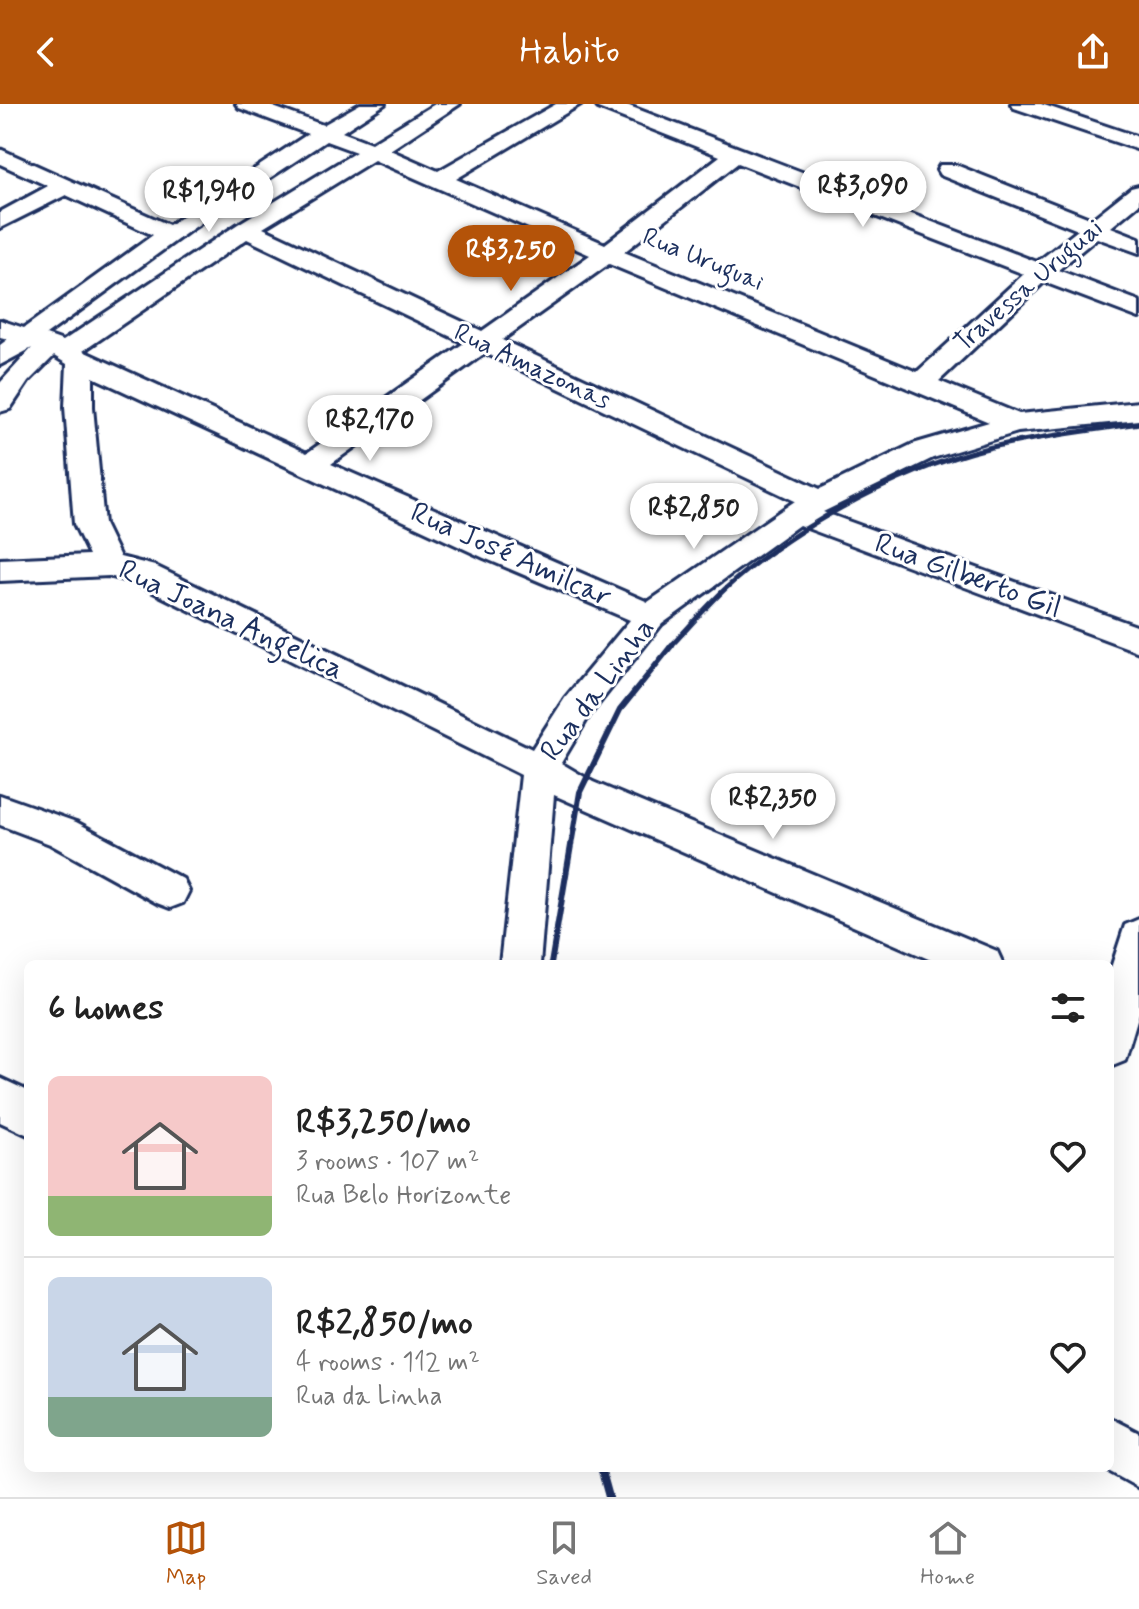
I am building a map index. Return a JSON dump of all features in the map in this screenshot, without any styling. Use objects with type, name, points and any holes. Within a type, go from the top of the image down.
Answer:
[{"type":"street","name":"Rua Uruguai","points":[[246,104],[373,151],[607,254],[1016,423]]},
{"type":"street","points":[[0,357],[55,349],[168,233],[324,132],[375,104]]},
{"type":"street","points":[[0,403],[18,376],[55,349],[450,104]]},
{"type":"street","points":[[439,180],[571,104]]},
{"type":"street","points":[[605,104],[1139,310]]},
{"type":"street","points":[[1021,104],[1139,144]]},
{"type":"street","points":[[311,464],[607,254],[735,155]]},
{"type":"street","points":[[0,156],[168,233]]},
{"type":"street","points":[[948,170],[1139,246]]},
{"type":"street","points":[[0,221],[66,186]]},
{"type":"street","name":"Travessa Uruguai","points":[[922,382],[1040,272],[1139,193]]},
{"type":"street","name":"Rua Amazonas","points":[[246,229],[808,507]]},
{"type":"street","name":"Rua José Amilcar","points":[[0,328],[55,349],[495,550],[651,616]]},
{"type":"street","name":"Rua Joana Angelica","points":[[55,349],[79,407],[89,524],[109,565],[144,574],[539,768],[580,792],[974,960]]},
{"type":"street","name":"Rua da Linha","points":[[520,960],[539,768],[577,707],[651,616],[808,507],[923,451],[1016,423],[1139,411]]},
{"type":"street","name":"Rua Gilberto Gil","points":[[808,507],[1139,640]]},
{"type":"street","points":[[0,570],[109,565]]},
{"type":"street","points":[[0,810],[63,833],[170,891]]},
{"type":"street","points":[[1119,1029],[1139,937]]},
{"type":"street","points":[[0,1099],[24,1112]]},
{"type":"street","points":[[1114,1446],[1139,1463]]},
{"type":"railway","points":[[670,647],[718,596],[753,565],[857,499],[933,465],[970,453],[1056,435],[1139,423]]},
{"type":"railway","points":[[552,960],[580,792],[620,710],[672,645]]},
{"type":"railway","points":[[602,1472],[609,1497]]}]
